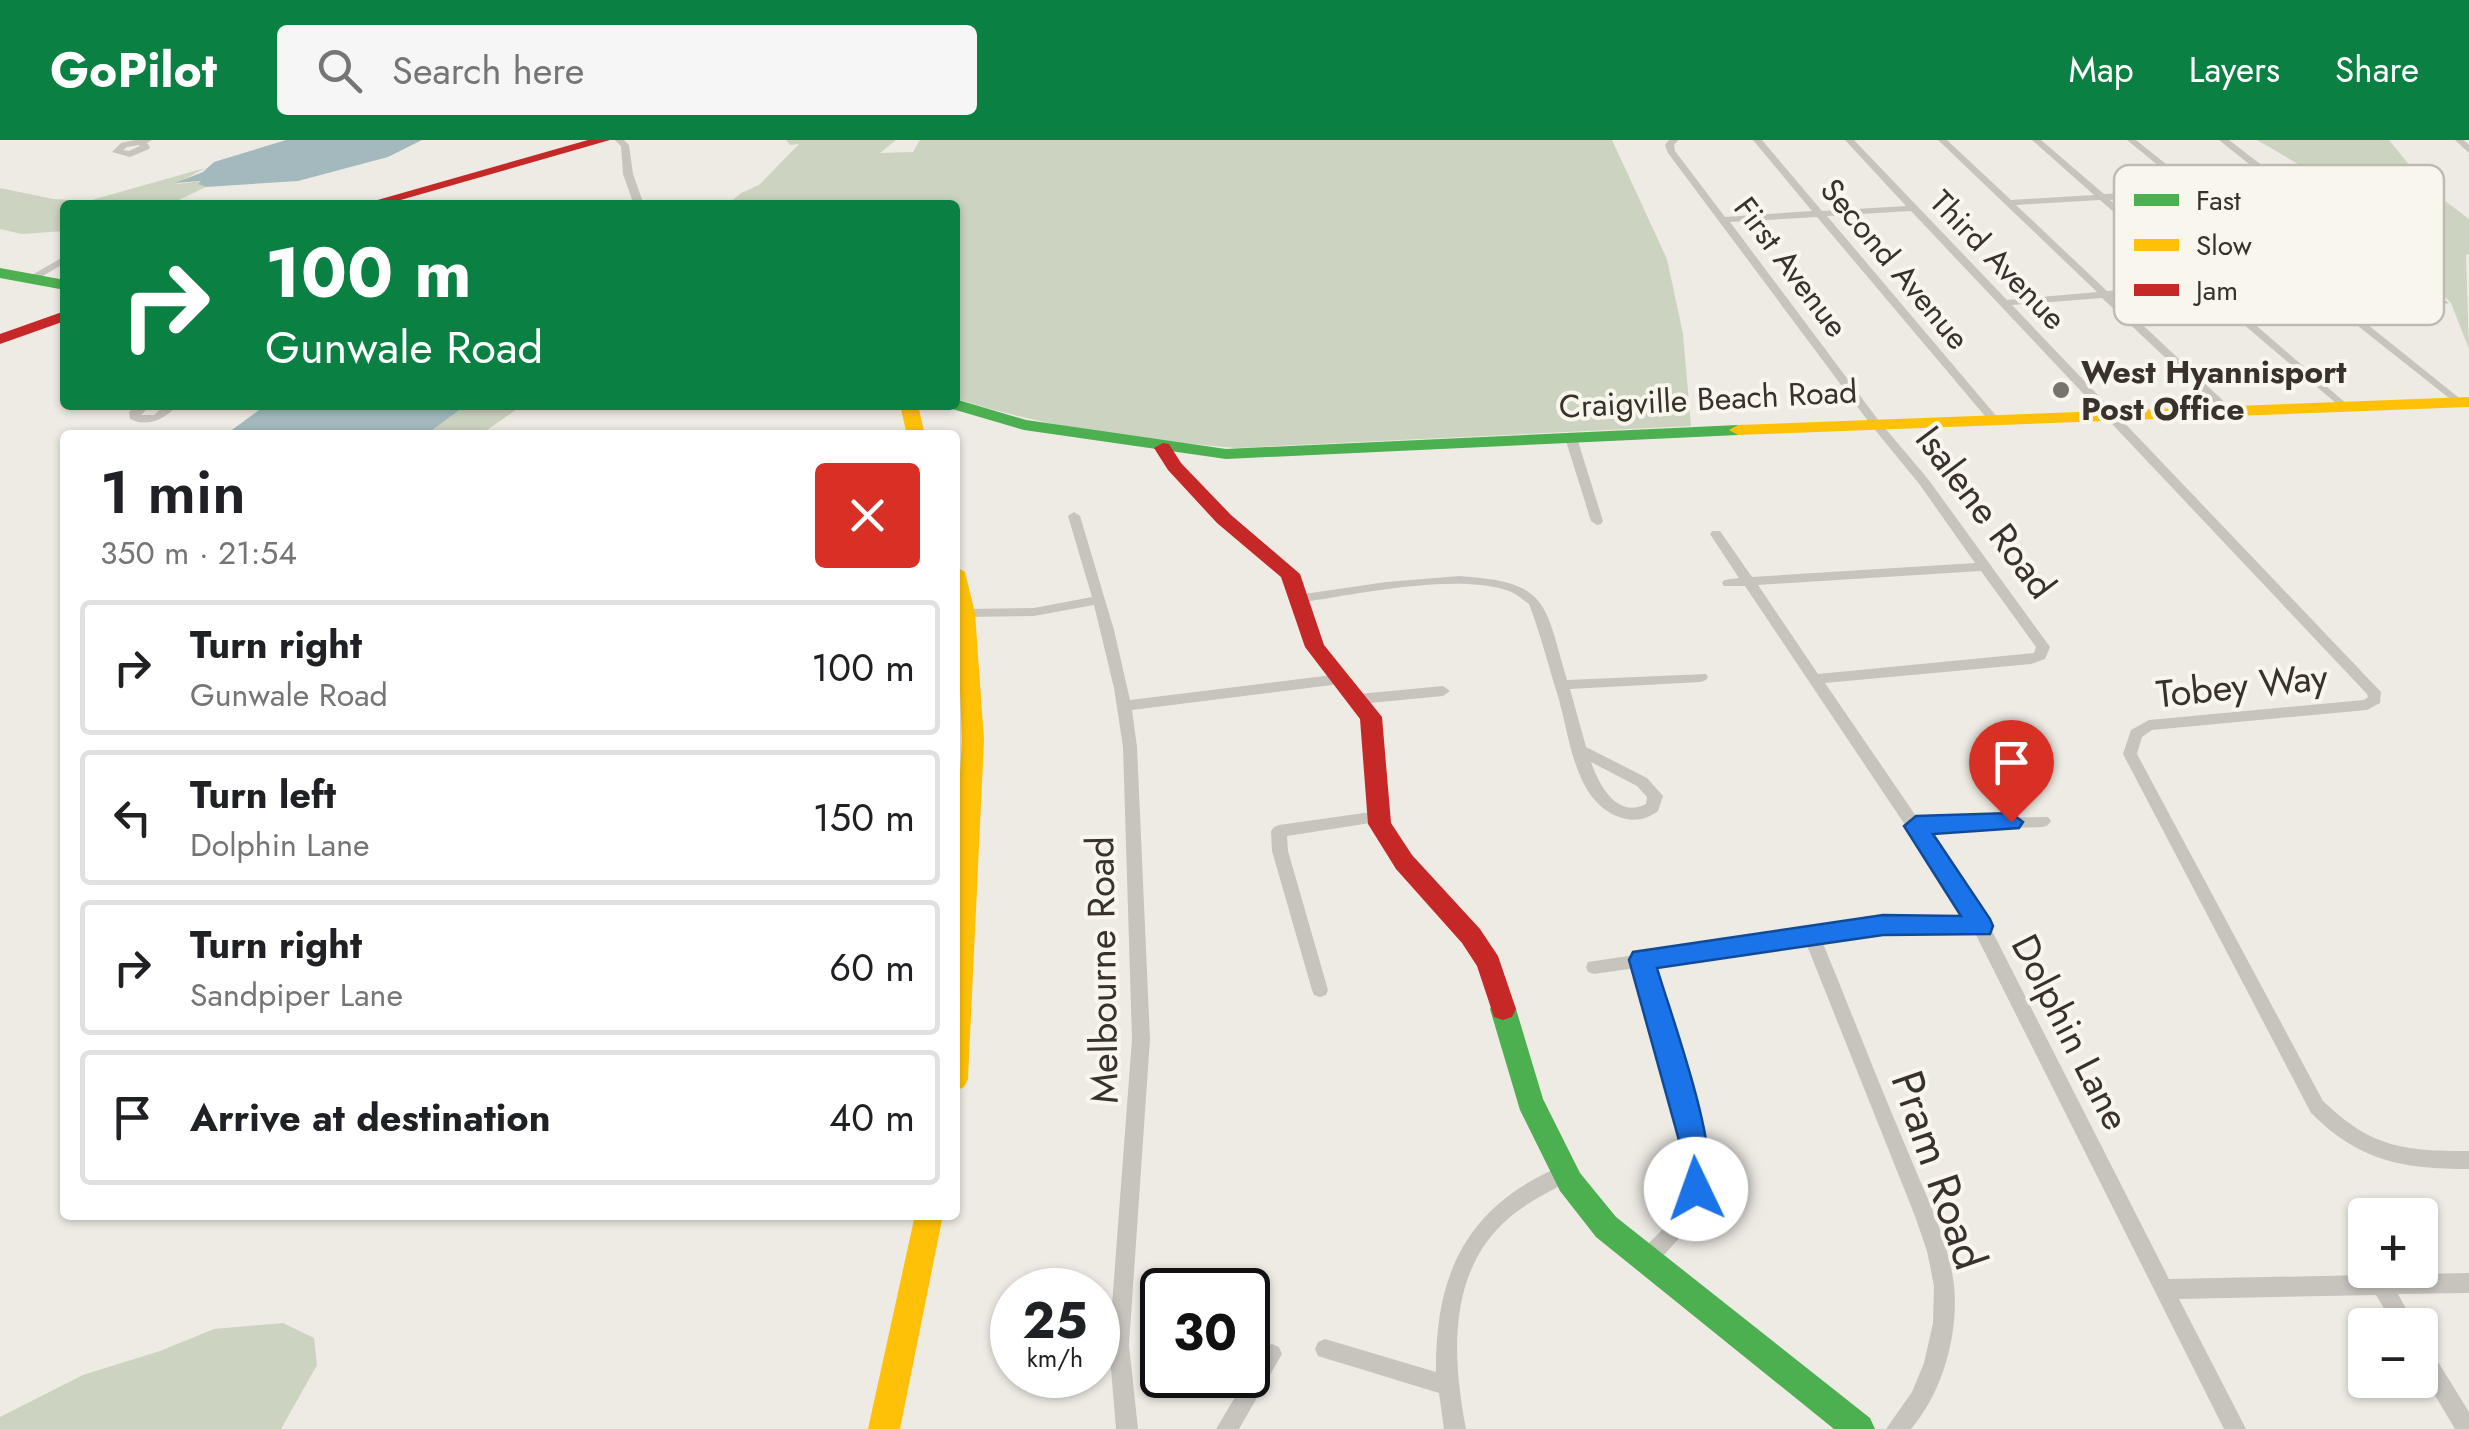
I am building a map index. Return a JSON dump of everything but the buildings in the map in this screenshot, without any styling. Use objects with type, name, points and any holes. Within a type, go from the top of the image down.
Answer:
[{"type":"street","points":[[386,200],[603,140]]},
{"type":"street","points":[[619,140],[625,145],[626,165],[637,200]]},
{"type":"street","name":"Second Avenue","points":[[1757,140],[1994,420]]},
{"type":"street","name":"Third Avenue","points":[[1849,140],[2111,415]]},
{"type":"street","points":[[1942,140],[2114,301]]},
{"type":"street","points":[[2036,140],[2114,207]]},
{"type":"street","points":[[2132,140],[2164,165]]},
{"type":"street","points":[[2223,140],[2257,165]]},
{"type":"street","points":[[2459,140],[2469,150]]},
{"type":"street","name":"First Avenue","points":[[1672,141],[1671,151],[1875,424]]},
{"type":"street","points":[[2010,203],[2114,194]]},
{"type":"street","points":[[1723,220],[1913,208]]},
{"type":"street","points":[[30,279],[60,262]]},
{"type":"street","points":[[0,273],[60,284]]},
{"type":"street","points":[[2004,304],[2114,294]]},
{"type":"street","points":[[0,339],[60,318]]},
{"type":"street","points":[[2139,325],[2228,410]]},
{"type":"street","points":[[2249,325],[2344,407]]},
{"type":"street","points":[[2364,325],[2464,403]]},
{"type":"street","name":"Craigville Beach Road","points":[[960,406],[1024,425],[1163,448],[1226,454],[1875,424],[2464,403]]},
{"type":"street","points":[[138,410],[136,419],[160,417],[167,410]]},
{"type":"street","name":"Tobey Way","points":[[2111,415],[2369,686],[2376,699],[2364,706],[2149,725],[2136,734],[2130,747],[2137,771],[2317,1107],[2351,1137],[2379,1152],[2408,1160],[2469,1160]]},
{"type":"street","name":"Isalene Road","points":[[1815,679],[2040,656],[2043,647],[1986,566],[1875,424]]},
{"type":"street","points":[[1571,438],[1597,520]]},
{"type":"street","points":[[1163,448],[1174,466],[1224,519],[1290,574],[1315,647],[1359,699],[1374,725],[1378,817],[1395,851],[1471,936],[1489,963],[1530,1102],[1564,1174],[1594,1214],[1645,1261],[1859,1429]]},
{"type":"street","name":"Melbourne Road","points":[[1074,516],[1126,706],[1141,1039],[1118,1344],[1127,1429]]},
{"type":"street","name":"Dolphin Lane","points":[[1716,534],[1981,926],[2236,1429]]},
{"type":"street","points":[[1728,583],[1986,566]]},
{"type":"street","points":[[1298,599],[1456,580],[1509,584],[1535,602],[1580,750],[1594,789],[1613,807],[1633,814],[1653,807],[1655,796],[1647,785],[1580,750]]},
{"type":"street","points":[[960,592],[965,613],[961,641],[973,740],[960,945]]},
{"type":"street","points":[[965,613],[1034,612],[1099,600]]},
{"type":"street","points":[[1126,706],[1340,678]]},
{"type":"street","points":[[1561,685],[1701,678]]},
{"type":"street","points":[[1359,699],[1443,691]]},
{"type":"street","points":[[1320,990],[1280,851],[1279,831],[1378,817]]},
{"type":"street","points":[[1916,826],[2043,821]]},
{"type":"street","points":[[1594,967],[1883,925],[1981,926]]},
{"type":"street","name":"Pram Road","points":[[1811,934],[1918,1200],[1944,1284],[1942,1330],[1932,1367],[1925,1387],[1897,1429]]},
{"type":"street","points":[[1642,960],[1694,1144],[1698,1177],[1685,1216],[1645,1261]]},
{"type":"street","points":[[1455,1429],[1446,1386],[1449,1312],[1466,1255],[1500,1213],[1564,1174]]},
{"type":"street","points":[[884,1429],[929,1220]]},
{"type":"street","points":[[2438,1283],[2469,1283]]},
{"type":"street","points":[[2164,1289],[2348,1285]]},
{"type":"street","points":[[1324,1349],[1446,1386]]},
{"type":"street","points":[[1227,1429],[1272,1354]]},
{"type":"street","points":[[2438,1380],[2467,1429]]},
{"type":"green space","points":[[786,140],[896,140],[880,153],[913,152],[920,140],[1612,140],[1667,259],[1683,334],[1691,426],[1236,448],[1094,431],[960,399],[960,200],[733,200],[759,185],[799,144],[790,145]]},
{"type":"green space","points":[[2257,140],[2389,140],[2409,165],[2300,165]]},
{"type":"green space","points":[[205,168],[176,184],[204,181],[199,184],[206,187],[179,200],[92,200]]},
{"type":"green space","points":[[0,188],[70,200],[60,200],[60,231],[22,234],[0,229]]},
{"type":"green space","points":[[2444,200],[2469,219],[2469,349],[2451,303],[2444,296]]},
{"type":"green space","points":[[459,410],[516,410],[487,430],[433,430]]},
{"type":"green space","points":[[283,1323],[314,1338],[317,1365],[281,1429],[0,1429],[0,1417],[83,1375],[214,1329]]},
{"type":"water","points":[[286,140],[422,140],[388,157],[298,181],[206,187],[198,184],[201,181],[175,183],[203,172],[214,162]]},
{"type":"water","points":[[259,410],[459,410],[433,430],[232,430]]},
{"type":"traffic: fast","points":[[0,273],[60,284]]},
{"type":"traffic: fast","points":[[960,406],[1024,425],[1226,454],[1738,430]]},
{"type":"traffic: fast","points":[[1503,1009],[1530,1101],[1570,1182],[1606,1227],[1859,1429]]},
{"type":"traffic: slow","points":[[1738,430],[2469,402]]},
{"type":"traffic: slow","points":[[910,410],[915,430]]},
{"type":"traffic: slow","points":[[960,592],[965,613],[973,740],[960,985]]},
{"type":"traffic: slow","points":[[884,1429],[928,1220]]},
{"type":"traffic: jam","points":[[385,200],[603,140]]},
{"type":"traffic: jam","points":[[0,339],[60,318]]},
{"type":"traffic: jam","points":[[1163,448],[1174,466],[1224,519],[1290,574],[1315,647],[1371,717],[1380,824],[1404,862],[1471,936],[1489,963],[1503,1009]]},
{"type":"place","name":"West Hyannisport Post Office","points":[[2061,390]]},
{"type":"route","points":[[1696,1189],[1698,1162],[1694,1144],[1642,960],[1883,925],[1981,926],[1916,826],[2011,822]]}]
